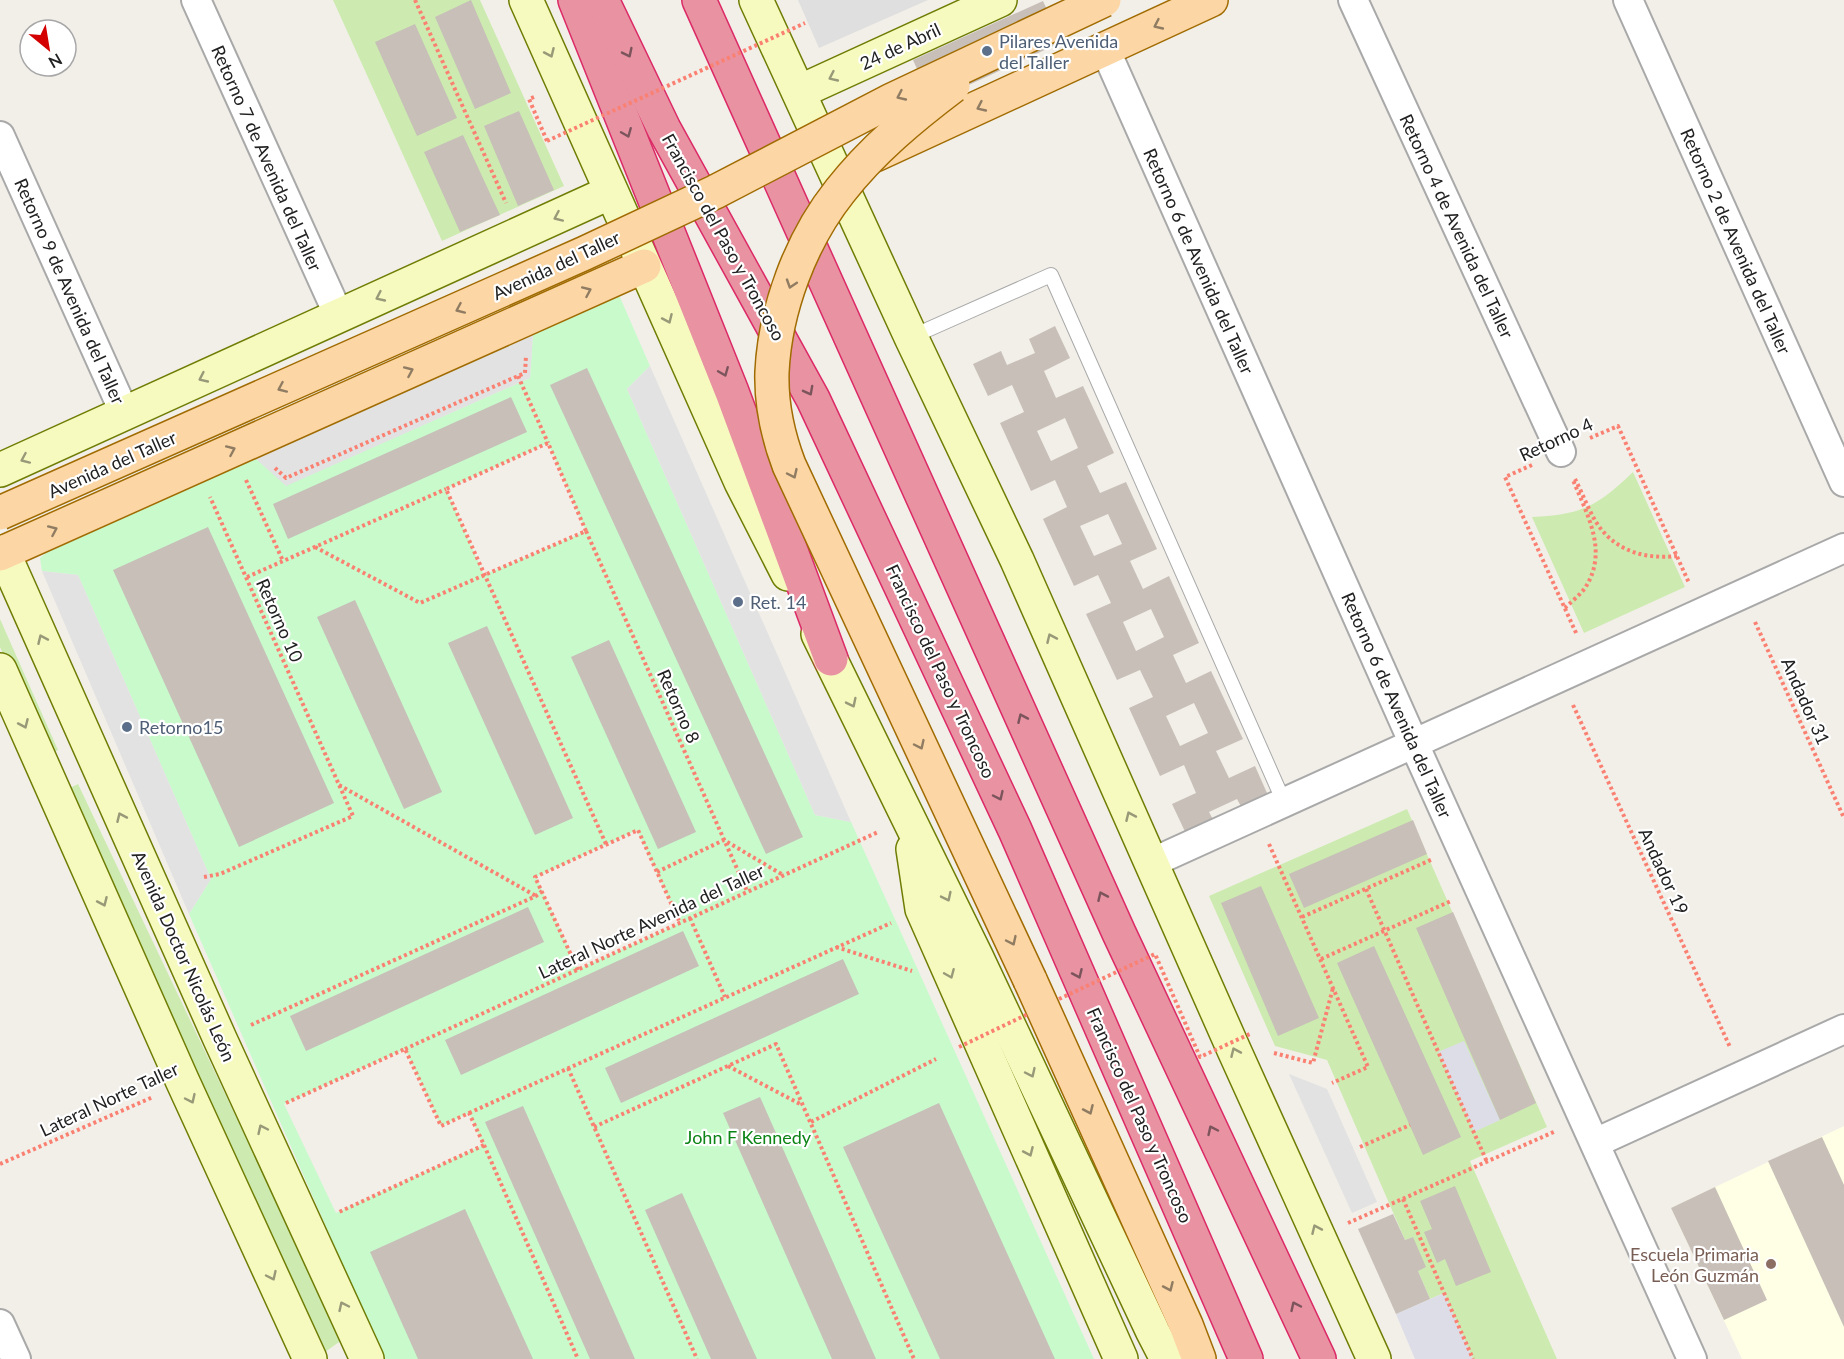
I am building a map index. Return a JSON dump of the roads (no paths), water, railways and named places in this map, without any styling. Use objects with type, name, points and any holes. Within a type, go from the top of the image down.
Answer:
[{"type":"highway","points":[[574,0],[732,392],[831,659]]},
{"type":"highway","name":"Francisco del Paso y Troncoso","points":[[602,0],[664,129],[813,399],[1016,830],[1246,1359]]},
{"type":"highway","points":[[699,0],[1114,922],[1319,1359]]},
{"type":"main road","points":[[526,0],[741,482],[908,817],[1152,1332],[1167,1359]]},
{"type":"main road","points":[[756,0],[911,337],[1017,560],[1374,1359]]},
{"type":"main road","name":"24 de Abril","points":[[799,92],[1000,0]]},
{"type":"main road","name":"Avenida del Taller","points":[[0,513],[585,253],[715,192],[891,100],[1104,0]]},
{"type":"main road","points":[[836,174],[1211,0]]},
{"type":"main road","points":[[1048,26],[976,69],[923,109],[885,141],[839,191],[813,231],[792,279],[779,323],[772,372],[775,417],[789,465],[1041,991],[1199,1359]]},
{"type":"main road","points":[[0,470],[611,192]]},
{"type":"main road","points":[[466,258],[503,252],[516,257],[530,275],[533,292],[529,305],[517,323]]},
{"type":"main road","name":"Avenida del Taller","points":[[2,553],[644,266]]},
{"type":"main road","name":"Avenida Doctor Nicolás León","points":[[2,553],[220,1039],[367,1359]]},
{"type":"main road","points":[[0,670],[182,1080],[310,1359]]},
{"type":"main road","points":[[908,817],[922,909],[1120,1357]]},
{"type":"street","name":"Retorno 7 de Avenida del Taller","points":[[196,0],[339,316]]},
{"type":"street","name":"Retorno 4 de Avenida del Taller","points":[[1353,0],[1561,452]]},
{"type":"street","name":"Retorno 2 de Avenida del Taller","points":[[1628,0],[1844,482]]},
{"type":"street","name":"Retorno 6 de Avenida del Taller","points":[[1105,50],[1414,744],[1692,1359]]},
{"type":"street","name":"Retorno 9 de Avenida del Taller","points":[[0,135],[124,414]]},
{"type":"street","points":[[1151,863],[1844,548]]},
{"type":"street","points":[[1589,1131],[1743,1076],[1838,1032]]},
{"type":"street","points":[[0,1324],[16,1359]]},
{"type":"lane","points":[[911,337],[1051,275],[1284,802]]},
{"type":"place","name":"Pilares Avenida del Taller","points":[[987,51]]},
{"type":"place","name":"Ret. 14","points":[[738,602]]},
{"type":"place","name":"Retorno15","points":[[127,727]]},
{"type":"place","name":"Escuela Primaria León Guzmán","points":[[1771,1264]]},
{"type":"park label","name":"John F Kennedy","points":[[748,1137]]}]
